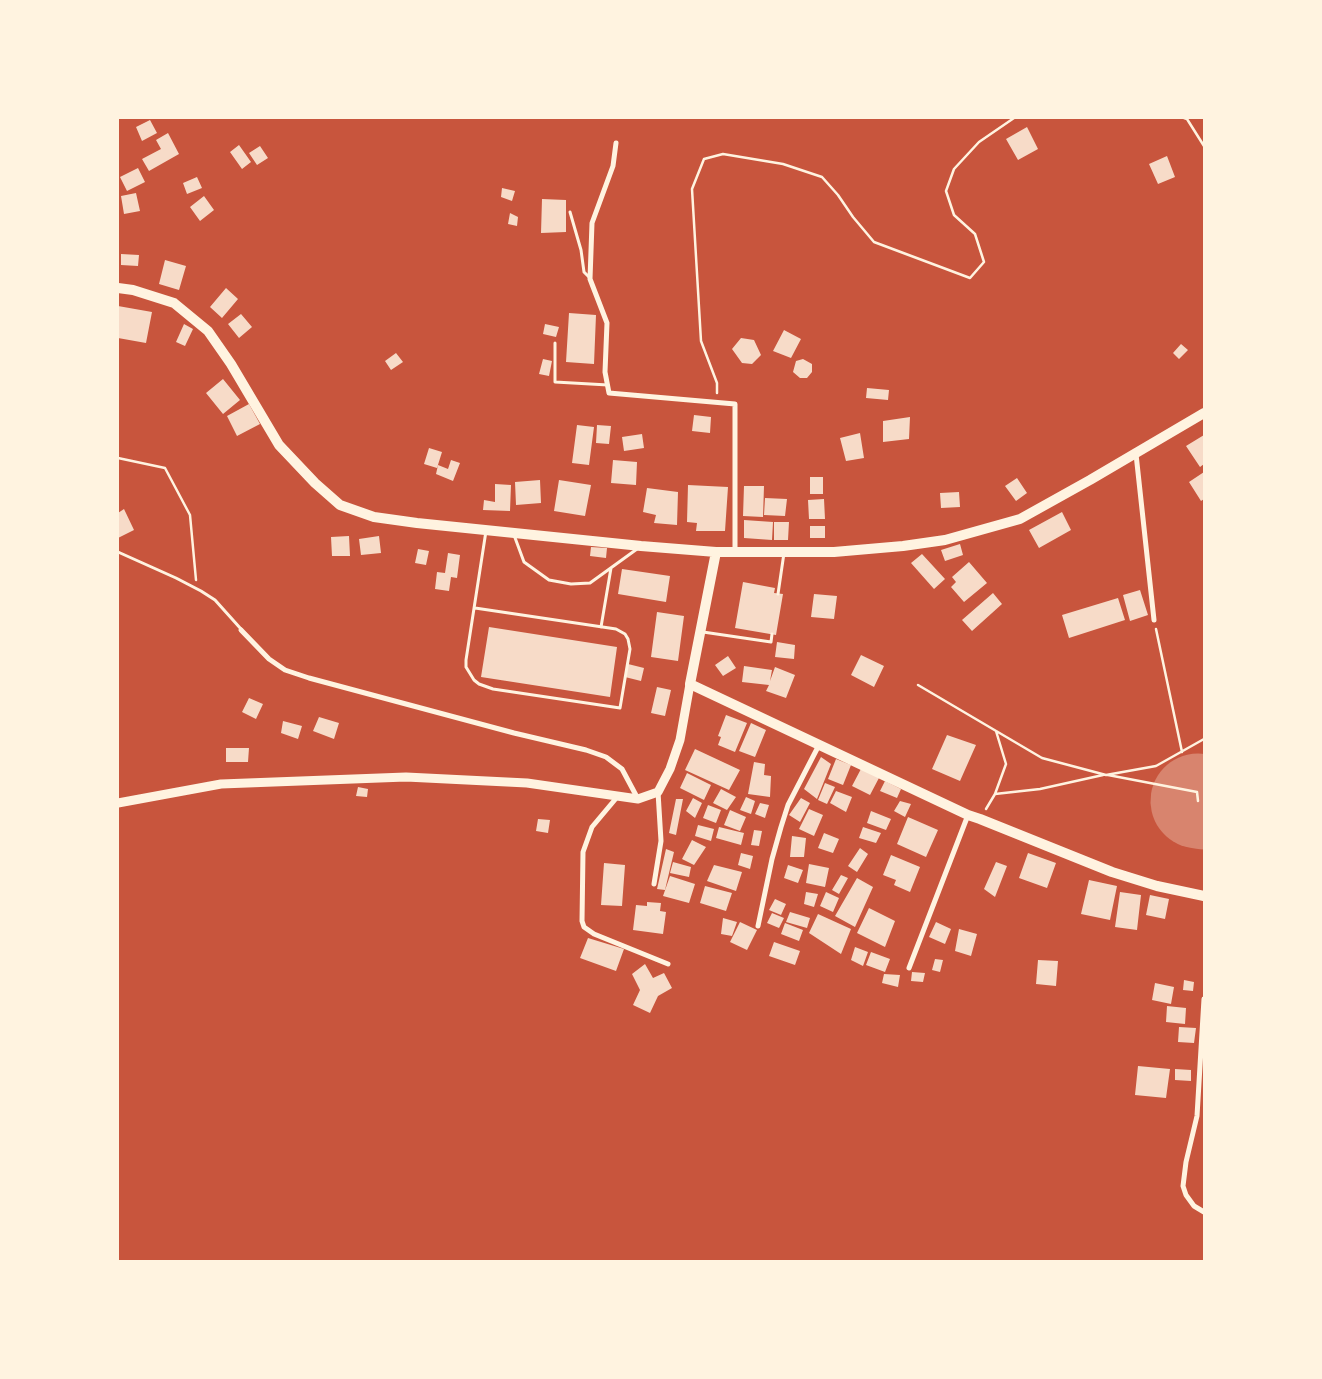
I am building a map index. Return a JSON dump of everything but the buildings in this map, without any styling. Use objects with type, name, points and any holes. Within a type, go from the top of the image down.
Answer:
[{"type":"main road","points":[[118,288],[133,290],[174,303],[208,331],[231,364],[278,445],[315,483],[340,504],[374,517],[486,530],[716,552],[834,552],[945,540],[1020,519],[1136,454],[1204,413]]},
{"type":"main road","points":[[716,552],[690,684],[968,815],[1112,872],[1157,886],[1204,896]]},
{"type":"street","points":[[616,143],[613,166],[592,223],[590,279],[607,323],[605,372],[609,392],[735,404],[735,552]]},
{"type":"street","points":[[1136,454],[1154,620]]},
{"type":"street","points":[[242,630],[268,659],[286,670],[309,678],[514,733],[586,750],[606,757],[622,769],[638,799]]},
{"type":"street","points":[[654,884],[661,841],[658,792],[670,769],[680,740],[690,684]]},
{"type":"street","points":[[758,926],[772,859],[788,805],[819,745]]},
{"type":"street","points":[[118,803],[221,784],[406,777],[527,783],[638,799],[658,792]]},
{"type":"street","points":[[618,796],[592,827],[583,852],[582,921],[584,927],[594,934],[668,964]]},
{"type":"street","points":[[909,968],[968,815]]},
{"type":"street","points":[[1204,999],[1197,1116],[1186,1162],[1183,1186],[1186,1195],[1194,1206],[1204,1212]]},
{"type":"lane","points":[[570,212],[582,250],[584,272],[590,279]]},
{"type":"lane","points":[[555,343],[555,382],[608,385]]},
{"type":"lane","points":[[474,608],[621,631],[625,634],[630,644],[620,708],[493,689],[479,684],[470,674],[466,660],[474,608],[486,530]]},
{"type":"lane","points":[[513,532],[524,562],[549,580],[571,584],[590,583],[641,546]]},
{"type":"lane","points":[[118,552],[197,589],[215,600],[242,630]]},
{"type":"lane","points":[[778,594],[784,552]]},
{"type":"lane","points":[[601,628],[611,568]]},
{"type":"lane","points":[[700,631],[771,642],[772,634]]},
{"type":"path","points":[[716,403],[717,383],[701,342],[692,189],[704,159],[723,154],[783,164],[822,177],[838,195],[852,217],[874,242],[970,278],[984,262],[975,234],[954,215],[946,191],[954,169],[979,142],[1014,118]]},
{"type":"path","points":[[1184,118],[1187,119],[1204,146]]},
{"type":"path","points":[[118,458],[165,468],[190,515],[197,589]]},
{"type":"path","points":[[1154,620],[1182,752]]},
{"type":"path","points":[[918,685],[1042,758],[1106,775],[1197,792],[1198,801]]},
{"type":"path","points":[[980,819],[995,794],[1006,764],[996,730]]},
{"type":"path","points":[[995,794],[1040,789],[1156,766],[1204,739]]},
{"type":"runway","points":[[1198,801],[1204,802]]}]
